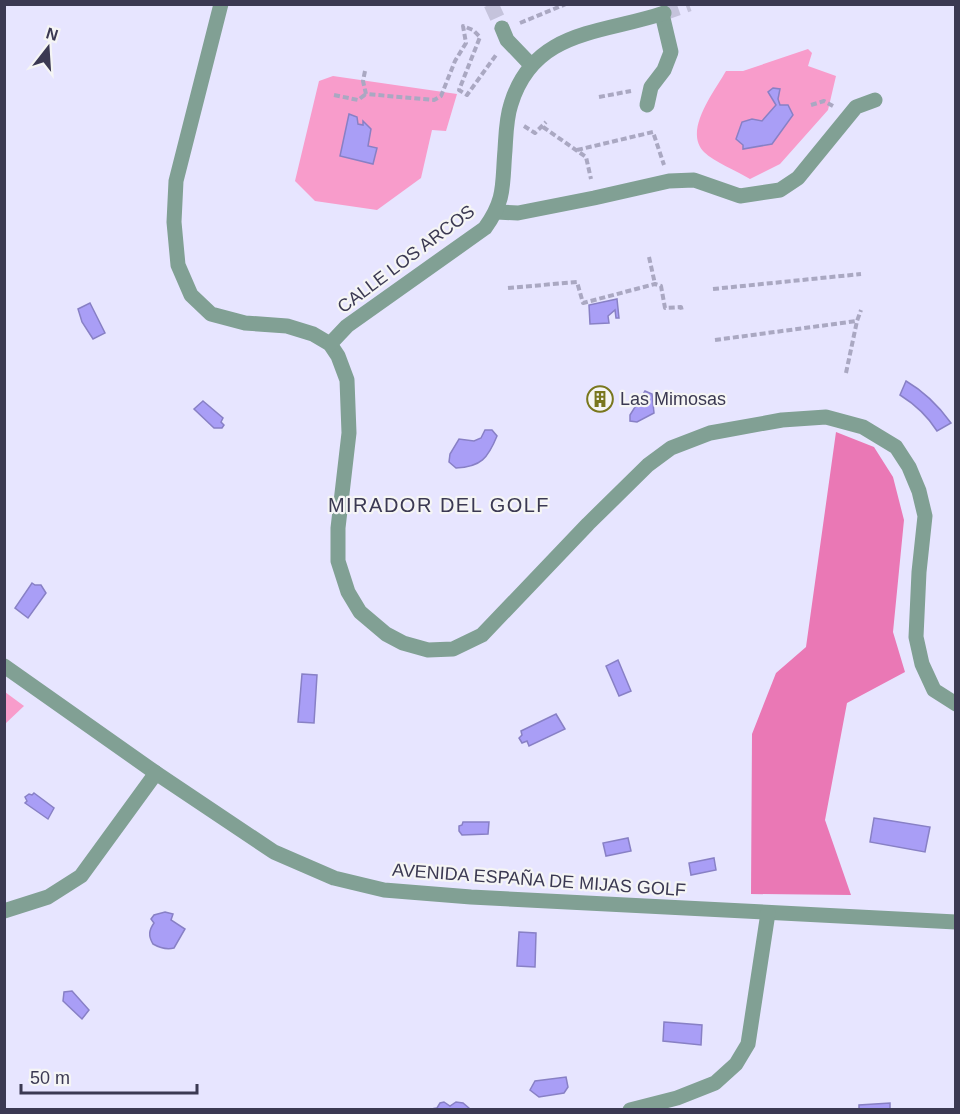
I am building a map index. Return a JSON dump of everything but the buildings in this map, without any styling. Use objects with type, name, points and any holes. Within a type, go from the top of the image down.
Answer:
[{"type":"street","points":[[221,4],[176,181],[174,222],[178,265],[191,295],[211,314],[244,323],[287,326],[313,334],[330,344],[339,356],[347,380],[349,433],[338,528],[338,561],[348,592],[360,612],[386,634],[403,643],[428,650],[453,649],[483,635],[648,465],[671,448],[710,433],[782,420],[826,417],[863,427],[896,447],[909,466],[919,491],[925,516],[919,572],[916,637],[922,664],[934,690],[956,704]]},
{"type":"street","name":"CALLE LOS ARCOS","points":[[330,344],[347,326],[485,228],[502,198],[511,104],[518,85],[531,65],[543,53],[566,40],[663,13],[671,52],[664,70],[651,87]]},
{"type":"street","points":[[505,34],[531,65]]},
{"type":"street","points":[[646,105],[651,87]]},
{"type":"street","points":[[496,212],[518,213],[669,180],[694,180],[740,196],[780,190],[798,178],[856,107],[875,100]]},
{"type":"street","name":"AVENIDA ESPAÑA DE MIJAS GOLF","points":[[4,666],[156,773],[274,852],[334,878],[374,887],[471,897],[956,922]]},
{"type":"street","points":[[4,911],[48,897],[81,876],[156,773]]},
{"type":"street","points":[[630,1110],[678,1098],[715,1083],[736,1064],[748,1044],[768,913]]},
{"type":"path","points":[[334,94],[358,100],[366,94],[434,100],[441,96],[455,61],[466,43],[463,26],[473,30],[480,37],[459,90],[467,94],[505,34]]},
{"type":"path","points":[[365,70],[363,81],[366,94]]},
{"type":"path","points":[[600,97],[651,87]]},
{"type":"path","points":[[518,122],[536,133],[546,122]]},
{"type":"path","points":[[543,127],[586,157],[589,163]]},
{"type":"path","points":[[577,150],[653,132],[669,180]]},
{"type":"path","points":[[649,257],[655,284]]},
{"type":"path","points":[[713,289],[861,274]]},
{"type":"path","points":[[508,288],[578,282],[584,303],[655,284],[661,286],[665,308],[681,307],[682,310]]},
{"type":"path","points":[[846,373],[861,310]]},
{"type":"path","points":[[715,339],[858,321]]},
{"type":"shaded area","points":[[808,49],[812,53],[808,66],[836,76],[828,110],[780,164],[750,179],[708,156],[698,143],[699,123],[708,100],[726,71],[743,71]]},
{"type":"shaded area","points":[[333,76],[457,94],[446,131],[432,130],[421,178],[377,210],[315,201],[295,181],[319,81]]},
{"type":"shaded area","points":[[773,88],[780,89],[778,99],[780,105],[788,105],[793,115],[772,144],[743,149],[743,145],[736,139],[742,122],[752,119],[762,121],[776,105],[768,92]]},
{"type":"shaded area","points":[[349,114],[357,117],[358,124],[363,125],[363,121],[371,129],[368,146],[377,148],[373,164],[340,156]]},
{"type":"shaded area","points":[[617,299],[619,318],[616,318],[615,310],[608,316],[609,323],[590,324],[589,305]]},
{"type":"shaded area","points":[[90,303],[105,333],[93,339],[82,322],[78,309]]},
{"type":"shaded area","points":[[906,381],[931,399],[951,423],[937,431],[921,411],[900,395]]},
{"type":"shaded area","points":[[645,391],[652,394],[654,413],[637,422],[630,421],[630,415]]},
{"type":"shaded area","points":[[203,401],[223,418],[222,428],[214,428],[194,409]]},
{"type":"shaded area","points":[[485,430],[492,430],[497,436],[487,456],[472,466],[456,468],[449,462],[450,454],[459,439],[474,441],[481,438]]},
{"type":"shaded area","points":[[836,432],[874,447],[893,477],[904,520],[893,632],[905,672],[847,703],[825,820],[851,895],[751,894],[752,734],[776,673],[806,647]]},
{"type":"shaded area","points":[[32,583],[41,585],[46,593],[28,618],[15,608]]},
{"type":"shaded area","points":[[618,660],[631,691],[619,696],[606,666]]},
{"type":"shaded area","points":[[302,674],[317,675],[314,723],[298,722]]},
{"type":"shaded area","points":[[5,692],[24,706],[5,724]]},
{"type":"shaded area","points":[[556,714],[565,729],[529,746],[527,741],[522,743],[519,738],[522,735],[521,731]]},
{"type":"shaded area","points":[[34,793],[54,808],[48,819],[25,803],[27,801],[25,797]]},
{"type":"shaded area","points":[[874,818],[930,827],[925,852],[870,842]]},
{"type":"shaded area","points":[[463,822],[489,822],[488,834],[462,835],[459,826]]},
{"type":"shaded area","points":[[628,838],[631,851],[606,856],[603,843]]},
{"type":"shaded area","points":[[714,858],[716,870],[691,875],[689,863]]},
{"type":"shaded area","points":[[165,912],[173,914],[171,920],[185,929],[174,948],[158,947],[150,938],[150,931],[154,923],[151,919],[154,915]]},
{"type":"shaded area","points":[[519,932],[536,933],[535,967],[517,966]]},
{"type":"shaded area","points":[[72,991],[89,1010],[82,1019],[63,1001],[64,992]]},
{"type":"shaded area","points":[[664,1022],[702,1025],[701,1045],[663,1041]]},
{"type":"shaded area","points":[[566,1077],[568,1087],[564,1093],[539,1097],[530,1090],[535,1081]]},
{"type":"shaded area","points":[[444,1102],[450,1106],[456,1102],[463,1103],[470,1109],[431,1109],[437,1108],[440,1103]]},
{"type":"shaded area","points":[[890,1103],[890,1109],[859,1109],[859,1105]]},
{"type":"tunnel","points":[[491,4],[502,28]]},
{"type":"tunnel","points":[[664,13],[689,4]]},
{"type":"place","name":"Las Mimosas","points":[[600,399]]},
{"type":"district","name":"MIRADOR DEL GOLF","points":[[439,505]]}]
